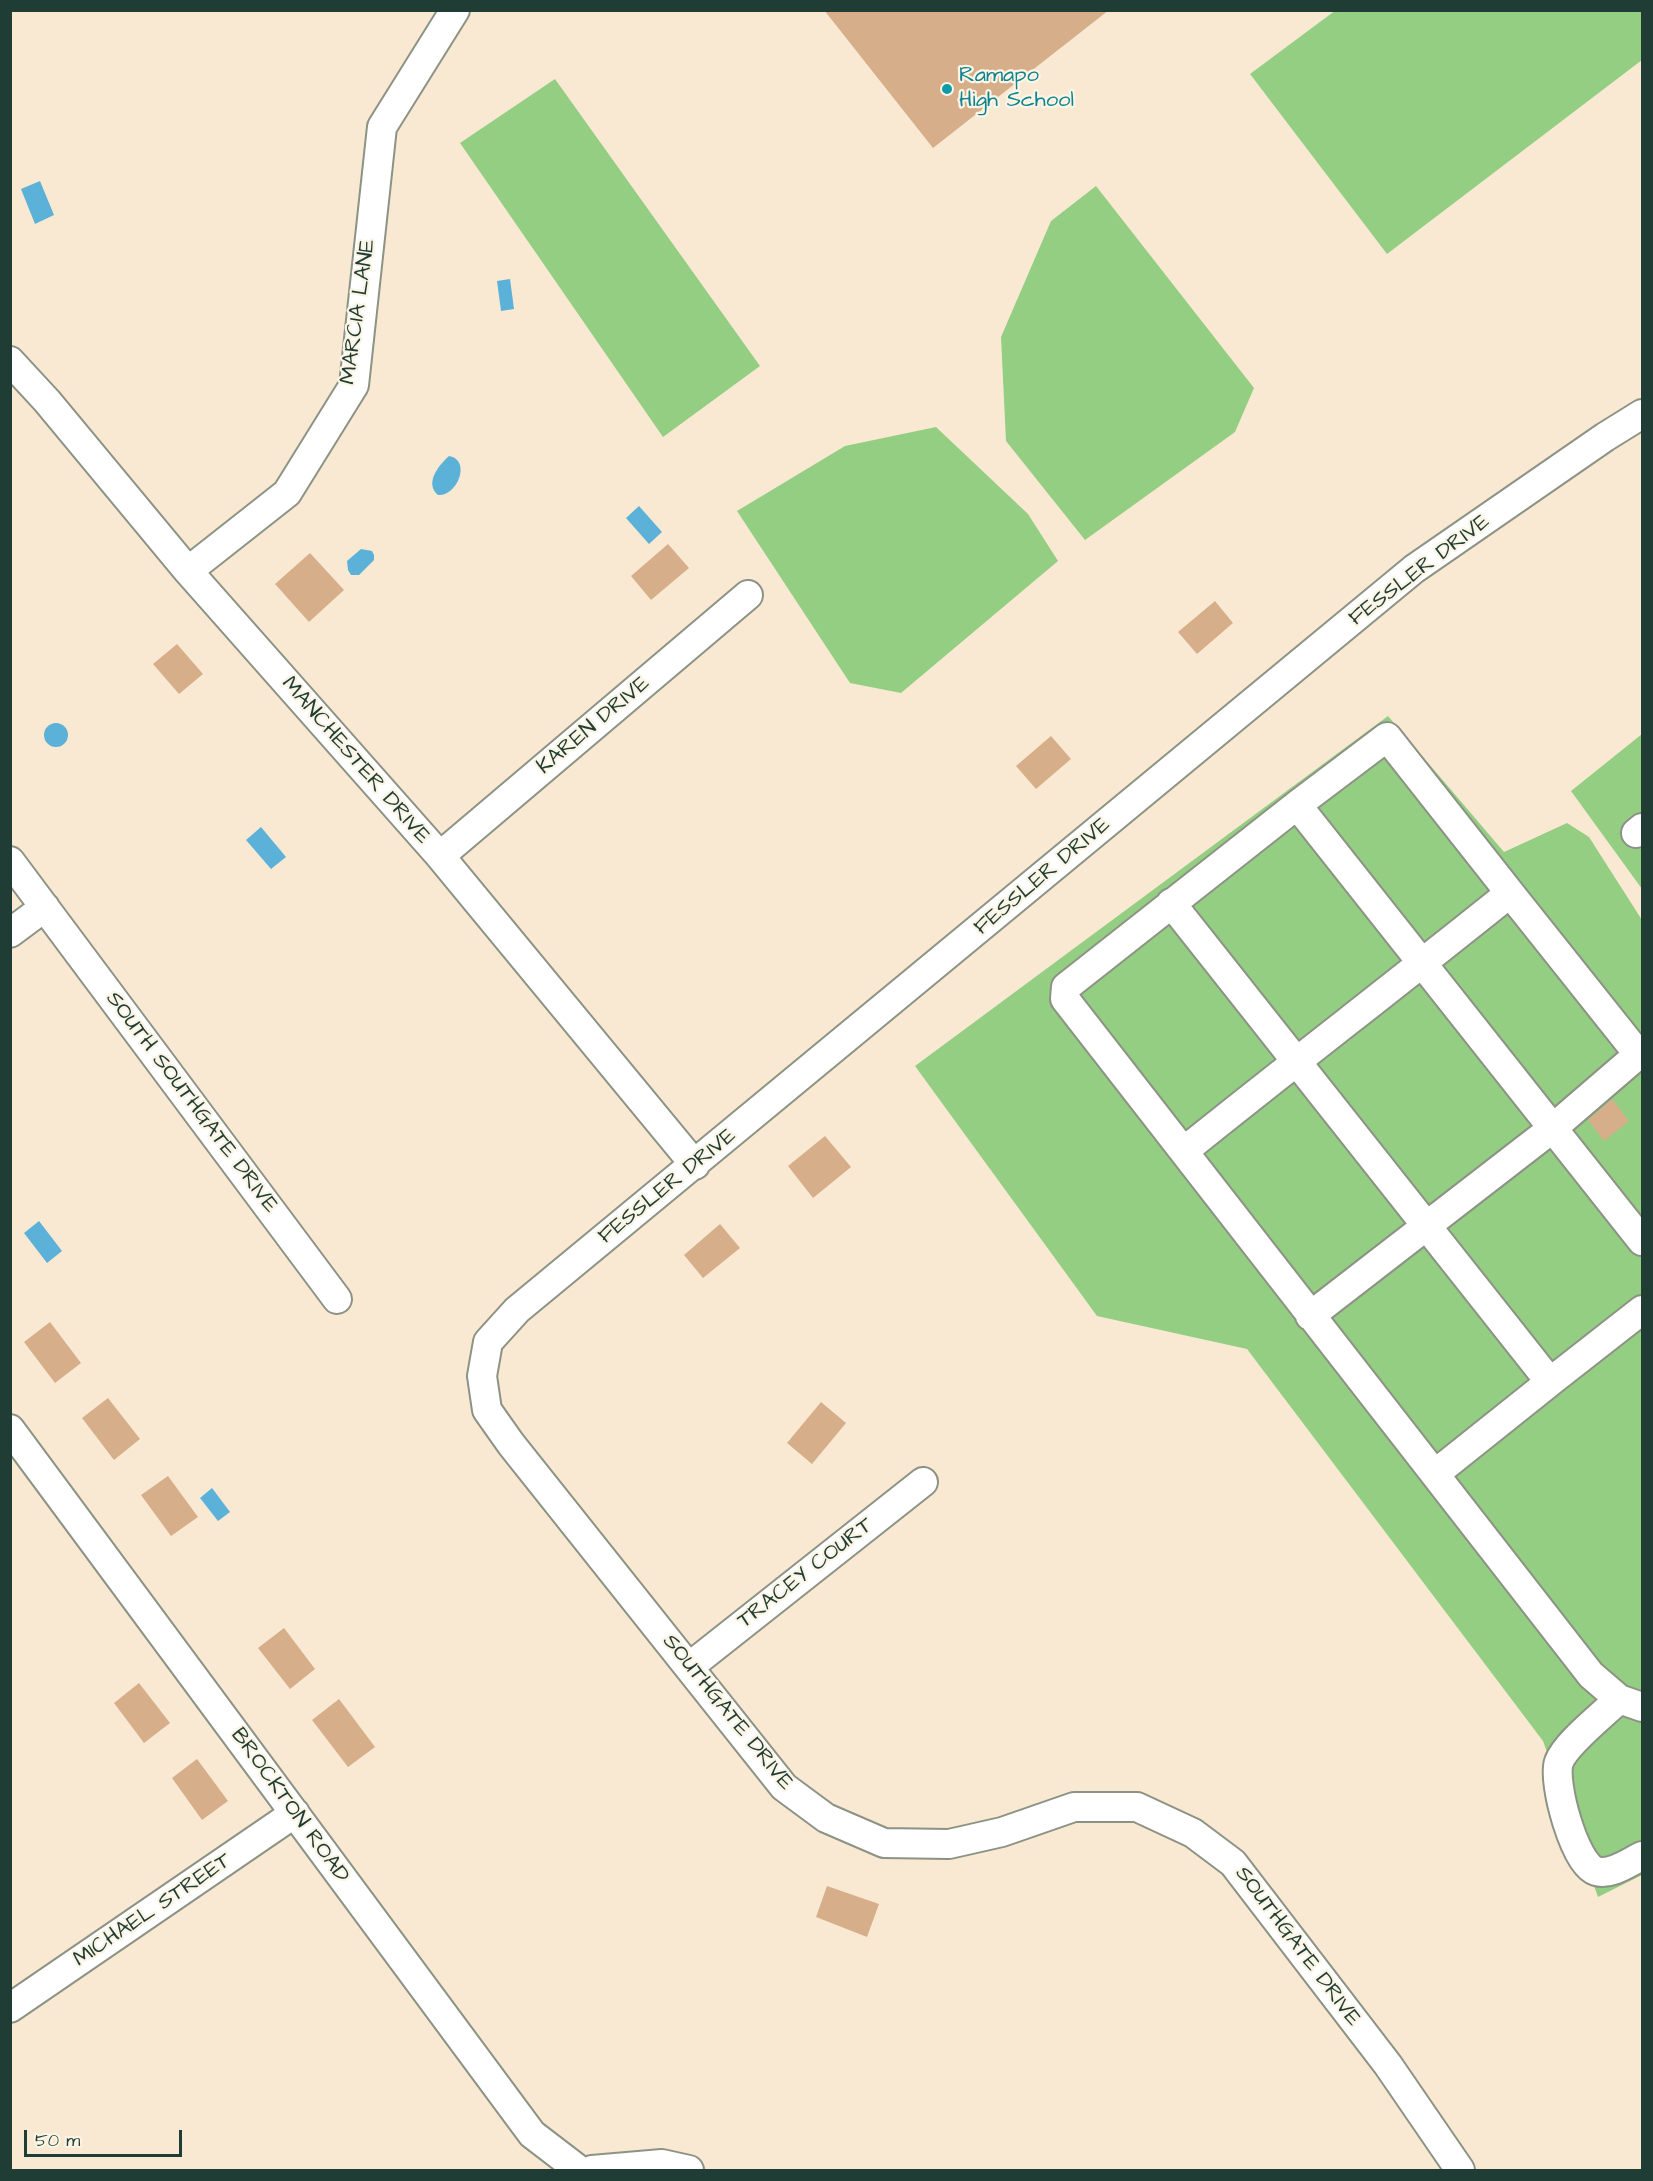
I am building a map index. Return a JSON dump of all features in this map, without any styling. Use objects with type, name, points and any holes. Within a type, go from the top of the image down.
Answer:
[{"type":"street","name":"MARCIA LANE","points":[[188,571],[287,493],[354,386],[382,127],[455,10]]},
{"type":"street","name":"MANCHESTER DRIVE","points":[[10,361],[47,401],[188,571],[440,856],[695,1165]]},
{"type":"street","name":"FESSLER DRIVE","points":[[482,1376],[488,1342],[517,1310],[1414,569],[1642,414]]},
{"type":"street","name":"KAREN DRIVE","points":[[440,856],[748,595]]},
{"type":"street","points":[[1310,1316],[1552,1128],[1632,1060],[1634,1051],[1387,737],[1066,987],[1065,999],[1310,1316],[1436,1473],[1592,1675],[1631,1703],[1568,1748],[1560,1759],[1557,1770],[1558,1791],[1577,1848],[1585,1864],[1594,1871],[1606,1873],[1642,1856]]},
{"type":"street","points":[[1297,805],[1642,1241]]},
{"type":"street","points":[[10,861],[45,907],[10,933]]},
{"type":"street","points":[[1184,1151],[1296,1060],[1510,893]]},
{"type":"street","points":[[1172,903],[1550,1382]]},
{"type":"street","name":"SOUTH SOUTHGATE DRIVE","points":[[45,907],[337,1299]]},
{"type":"street","points":[[1436,1473],[1642,1310]]},
{"type":"street","name":"SOUTHGATE DRIVE","points":[[482,1376],[487,1410],[511,1443],[783,1788],[826,1818],[884,1843],[949,1844],[1002,1832],[1074,1807],[1137,1807],[1193,1833],[1233,1863],[1388,2065],[1460,2170]]},
{"type":"street","name":"BROCKTON ROAD","points":[[10,1429],[532,2134],[579,2170]]},
{"type":"street","name":"TRACEY COURT","points":[[689,1666],[922,1482]]},
{"type":"street","name":"MICHAEL STREET","points":[[10,2008],[295,1813]]},
{"type":"street","points":[[592,2170],[662,2163],[689,2170]]},
{"type":"green space","points":[[1336,10],[1642,11],[1642,60],[1387,254],[1250,74]]},
{"type":"green space","points":[[555,79],[760,366],[663,437],[460,143]]},
{"type":"green space","points":[[1096,186],[1254,388],[1235,432],[1085,540],[1006,441],[1001,337],[1051,221]]},
{"type":"green space","points":[[936,427],[1028,514],[1058,561],[901,693],[850,683],[737,511],[845,446]]},
{"type":"green space","points":[[1388,716],[1504,852],[1567,823],[1589,837],[1642,920],[1642,1875],[1598,1897],[1543,1741],[1247,1349],[1097,1316],[915,1066]]},
{"type":"green space","points":[[1642,734],[1642,889],[1571,791]]},
{"type":"water","points":[[40,181],[54,215],[35,224],[21,189]]},
{"type":"water","points":[[510,279],[514,309],[501,311],[497,281]]},
{"type":"water","points":[[449,456],[460,464],[461,471],[456,485],[445,494],[438,495],[432,485],[434,474]]},
{"type":"water","points":[[639,506],[662,532],[649,544],[626,518]]},
{"type":"water","points":[[361,549],[372,551],[374,560],[359,575],[351,575],[347,561]]},
{"type":"water","points":[[56,723],[64,727],[68,735],[64,743],[56,747],[48,743],[44,735],[48,727]]},
{"type":"water","points":[[261,827],[286,857],[271,869],[246,840]]},
{"type":"water","points":[[39,1221],[62,1251],[47,1263],[24,1233]]},
{"type":"water","points":[[212,1488],[230,1512],[218,1521],[200,1498]]},
{"type":"building","name":"Ramapo High School","points":[[824,10],[1109,10],[933,148]]},
{"type":"building","points":[[668,544],[689,568],[651,600],[631,576]]},
{"type":"building","points":[[310,553],[344,590],[309,622],[275,584]]},
{"type":"building","points":[[1215,601],[1233,623],[1197,654],[1178,632]]},
{"type":"building","points":[[177,644],[203,674],[179,694],[153,664]]},
{"type":"building","points":[[1051,736],[1071,759],[1036,789],[1016,766]]},
{"type":"building","points":[[1612,1099],[1629,1121],[1604,1141],[1588,1120]]},
{"type":"building","points":[[825,1136],[851,1167],[813,1198],[788,1166]]},
{"type":"building","points":[[720,1224],[740,1248],[703,1278],[684,1255]]},
{"type":"building","points":[[50,1322],[81,1363],[55,1383],[24,1342]]},
{"type":"building","points":[[108,1398],[140,1439],[114,1460],[82,1418]]},
{"type":"building","points":[[821,1402],[846,1423],[812,1464],[787,1443]]},
{"type":"building","points":[[168,1476],[198,1517],[171,1536],[141,1495]]},
{"type":"building","points":[[284,1628],[315,1669],[290,1689],[258,1648]]},
{"type":"building","points":[[139,1683],[170,1723],[144,1743],[114,1703]]},
{"type":"building","points":[[339,1699],[375,1747],[348,1767],[312,1720]]},
{"type":"building","points":[[197,1759],[228,1801],[202,1820],[172,1778]]},
{"type":"building","points":[[827,1886],[879,1904],[867,1937],[816,1917]]},
{"type":"place","name":"Ramapo High School","points":[[947,89]]}]
